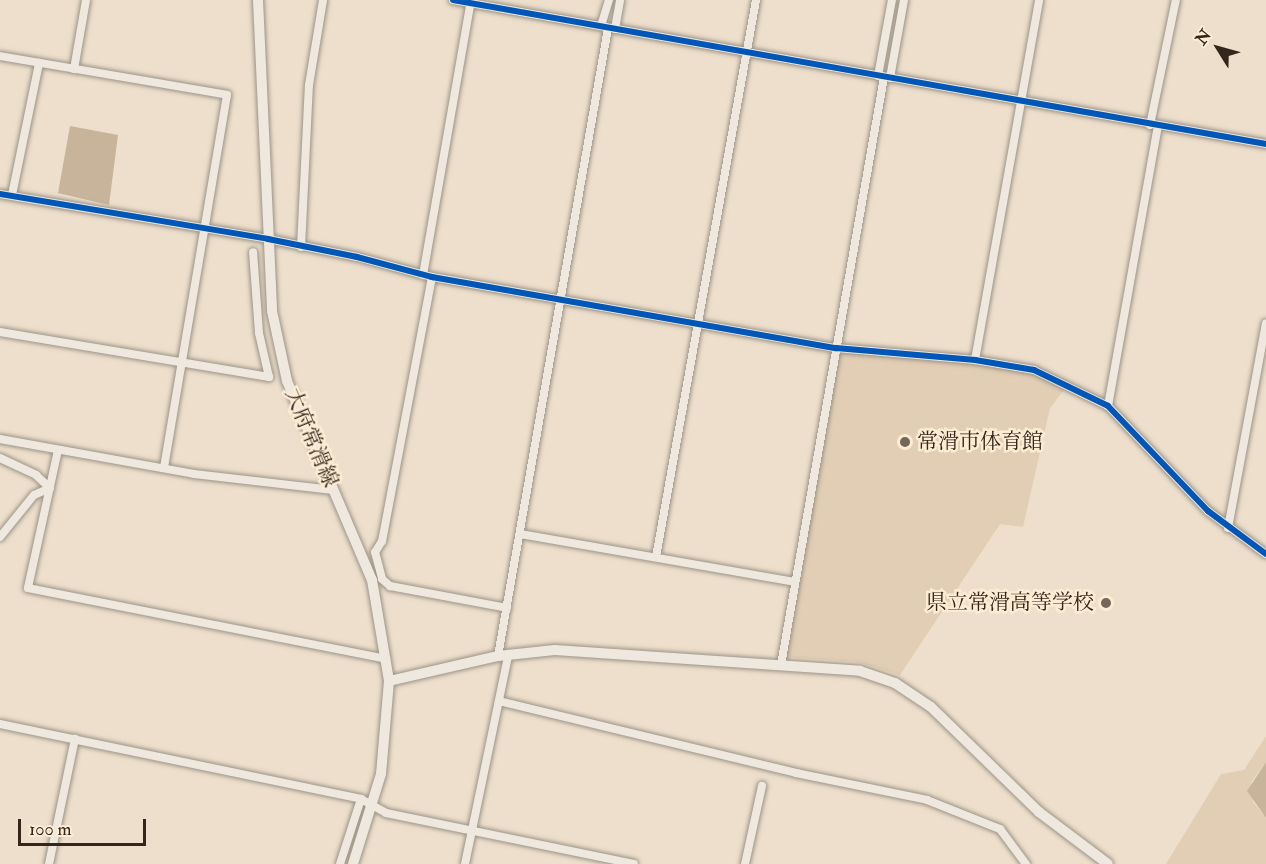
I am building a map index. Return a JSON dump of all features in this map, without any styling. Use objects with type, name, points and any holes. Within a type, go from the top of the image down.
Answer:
[{"type":"main road","name":"大府常滑線","points":[[258,0],[272,312],[287,381],[372,580],[389,681],[385,744],[372,806],[354,864]]},
{"type":"main road","points":[[389,681],[503,656],[555,650],[860,671],[902,687],[931,706],[1039,812],[1108,864]]},
{"type":"street","points":[[74,69],[86,0]]},
{"type":"street","points":[[301,247],[309,85],[323,0]]},
{"type":"street","points":[[453,0],[1266,144]]},
{"type":"street","points":[[465,864],[499,701],[507,608],[608,28],[609,0]]},
{"type":"street","points":[[608,28],[620,0]]},
{"type":"street","points":[[656,557],[756,0]]},
{"type":"street","points":[[781,665],[884,77],[892,0]]},
{"type":"street","points":[[884,77],[904,0]]},
{"type":"street","points":[[975,360],[1039,0]]},
{"type":"street","points":[[1108,406],[1176,0]]},
{"type":"street","points":[[471,2],[382,541],[375,552],[382,579],[390,586],[507,608]]},
{"type":"street","points":[[0,56],[227,95],[164,468]]},
{"type":"street","points":[[12,195],[39,63]]},
{"type":"street","points":[[0,194],[268,239],[427,276],[836,348],[975,360],[1034,370],[1108,406],[1228,528],[1266,554]]},
{"type":"street","points":[[0,332],[269,377],[258,324],[253,252]]},
{"type":"street","points":[[1228,528],[1266,323]]},
{"type":"street","points":[[0,439],[164,468],[333,490]]},
{"type":"street","points":[[58,450],[28,588],[386,659]]},
{"type":"street","points":[[0,458],[36,475],[50,488]]},
{"type":"street","points":[[2,532],[34,495],[50,488]]},
{"type":"street","points":[[520,534],[795,582]]},
{"type":"street","points":[[499,701],[796,773],[927,800],[1000,829],[1026,864]]},
{"type":"street","points":[[0,724],[361,799],[386,813],[634,864]]},
{"type":"street","points":[[49,864],[75,739]]},
{"type":"street","points":[[745,864],[762,786]]},
{"type":"street","points":[[340,864],[361,799]]},
{"type":"shaded area","points":[[70,126],[118,135],[109,205],[58,193]]},
{"type":"shaded area","points":[[839,352],[1013,368],[1036,373],[1066,387],[1050,408],[1023,527],[1000,524],[900,675],[858,662],[786,657]]},
{"type":"shaded area","points":[[1266,736],[1266,762],[1251,782],[1253,802],[1266,818],[1266,864],[1166,864],[1221,774],[1244,770]]},
{"type":"shaded area","points":[[1266,762],[1266,818],[1247,791]]},
{"type":"cycle path","points":[[453,0],[1266,144]]},
{"type":"cycle path","points":[[0,194],[268,239],[357,257],[432,277],[836,348],[975,360],[1034,370],[1108,406],[1208,511],[1266,554]]},
{"type":"place","name":"常滑市体育館","points":[[905,442]]},
{"type":"place","name":"県立常滑高等学校","points":[[1106,603]]}]
